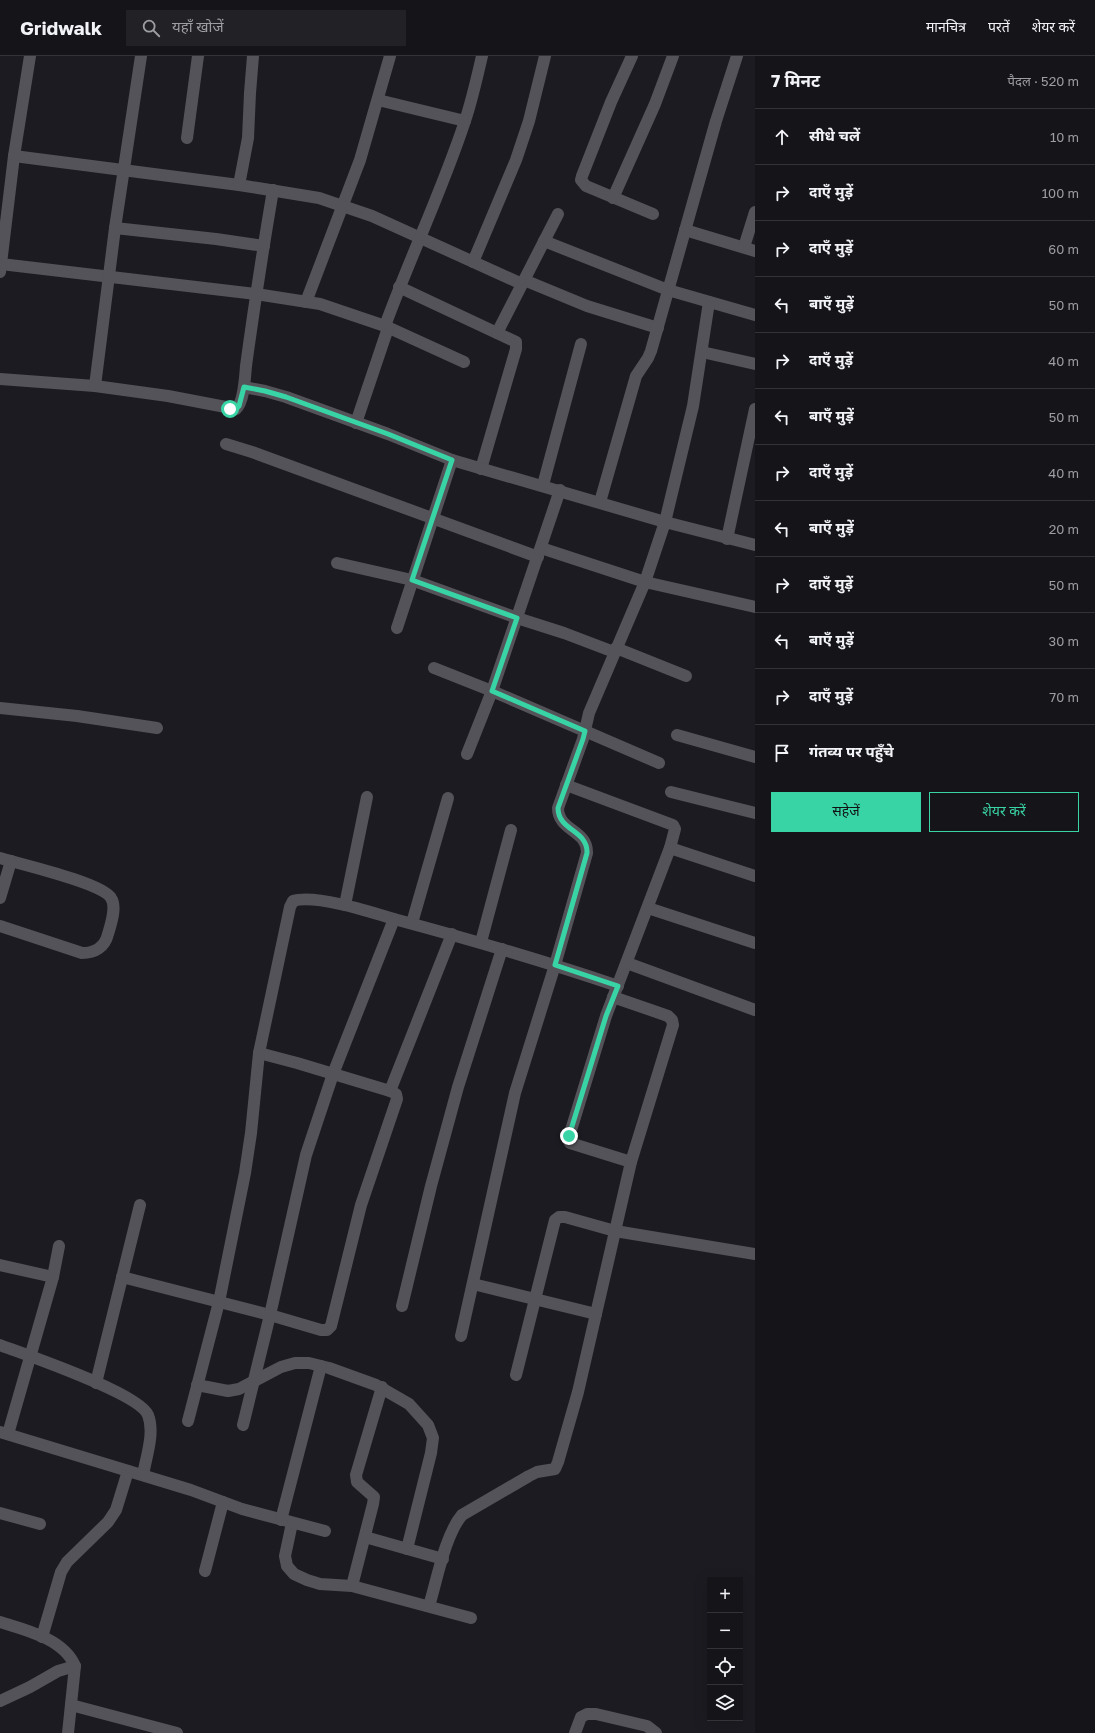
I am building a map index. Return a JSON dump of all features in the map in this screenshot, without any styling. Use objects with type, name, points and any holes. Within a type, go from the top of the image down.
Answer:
[{"type":"street","points":[[30,56],[14,156],[1,268],[110,276],[256,294],[320,304],[386,327],[464,362]]},
{"type":"street","points":[[95,386],[115,228],[141,56]]},
{"type":"street","points":[[188,138],[198,56]]},
{"type":"street","points":[[239,185],[248,138],[253,56]]},
{"type":"street","points":[[306,302],[360,160],[390,56]]},
{"type":"street","points":[[356,422],[399,287],[420,238],[465,121],[482,56]]},
{"type":"street","points":[[473,262],[516,160],[529,120],[545,56]]},
{"type":"street","points":[[632,56],[611,102],[581,180],[583,184],[653,214]]},
{"type":"street","points":[[613,198],[655,104],[673,56]]},
{"type":"street","points":[[600,502],[636,376],[648,358],[658,328],[716,121],[737,56]]},
{"type":"street","points":[[378,100],[465,121]]},
{"type":"street","points":[[14,156],[124,169],[319,198],[372,216],[473,262],[523,282],[587,306],[658,328]]},
{"type":"street","points":[[0,379],[95,386],[168,396],[236,409],[239,406],[244,387],[256,294],[273,190]]},
{"type":"street","points":[[685,230],[750,249],[755,212]]},
{"type":"street","points":[[497,333],[558,214]]},
{"type":"street","points":[[115,228],[208,238],[264,246]]},
{"type":"street","points":[[544,242],[668,290],[755,315]]},
{"type":"street","points":[[399,287],[516,342],[517,345],[481,469]]},
{"type":"street","points":[[461,1336],[515,1093],[555,965],[587,853],[587,845],[584,840],[562,822],[558,815],[558,808],[583,739],[589,713],[644,582],[665,522],[693,406],[709,302]]},
{"type":"street","points":[[543,486],[581,344]]},
{"type":"street","points":[[702,352],[755,364]]},
{"type":"street","points":[[244,387],[286,397],[356,422],[452,460],[481,469],[560,490],[665,522],[755,545]]},
{"type":"street","points":[[727,539],[755,409]]},
{"type":"street","points":[[226,444],[432,518],[540,553],[644,582],[755,607]]},
{"type":"street","points":[[397,628],[452,460]]},
{"type":"street","points":[[467,754],[492,691],[540,553],[560,490]]},
{"type":"street","points":[[337,563],[412,580],[686,676]]},
{"type":"street","points":[[434,668],[492,691],[659,763]]},
{"type":"street","points":[[0,708],[77,716],[157,728]]},
{"type":"street","points":[[677,735],[755,757]]},
{"type":"street","points":[[566,785],[674,825],[675,829],[670,848],[648,908],[615,991],[568,1140],[570,1143],[631,1162]]},
{"type":"street","points":[[671,792],[755,813]]},
{"type":"street","points":[[345,905],[367,797]]},
{"type":"street","points":[[412,924],[448,798]]},
{"type":"street","points":[[481,942],[511,830]]},
{"type":"street","points":[[670,848],[755,876]]},
{"type":"street","points":[[0,898],[6,860],[74,879],[105,892],[112,898],[114,906],[108,936],[102,946],[92,953],[82,953],[0,926]]},
{"type":"street","points":[[188,1421],[219,1302],[245,1173],[251,1133],[259,1053],[290,907],[293,901],[299,899],[345,905],[502,948],[555,965],[668,1016],[672,1020],[673,1025],[631,1162],[578,1392],[558,1462],[555,1469],[537,1472],[462,1515],[453,1529],[429,1606]]},
{"type":"street","points":[[648,908],[755,943]]},
{"type":"street","points":[[243,1425],[270,1315],[306,1155],[333,1074],[394,919]]},
{"type":"street","points":[[390,1091],[452,934]]},
{"type":"street","points":[[402,1306],[431,1186],[458,1087],[502,948]]},
{"type":"street","points":[[627,963],[755,1010]]},
{"type":"street","points":[[122,1277],[270,1315],[321,1330],[327,1330],[331,1326],[361,1205],[396,1105],[396,1094],[259,1053]]},
{"type":"street","points":[[96,1383],[140,1205]]},
{"type":"street","points":[[516,1376],[555,1220],[559,1217],[565,1217],[615,1231],[755,1254]]},
{"type":"street","points":[[59,1246],[53,1277],[31,1357],[4,1433],[191,1490],[242,1509],[326,1531]]},
{"type":"street","points":[[0,1265],[53,1277]]},
{"type":"street","points":[[473,1284],[596,1314]]},
{"type":"street","points":[[0,1345],[122,1394],[139,1405],[148,1414],[151,1425],[143,1475]]},
{"type":"street","points":[[197,1385],[228,1391],[239,1389],[281,1367],[295,1363],[309,1363],[382,1387],[409,1404],[428,1425],[433,1438],[431,1453],[406,1549]]},
{"type":"street","points":[[321,1366],[286,1521],[285,1556],[287,1566],[294,1574],[320,1584],[352,1586],[471,1618]]},
{"type":"street","points":[[352,1586],[365,1538],[374,1496],[357,1482],[356,1475],[382,1387]]},
{"type":"street","points":[[42,1637],[61,1572],[67,1562],[108,1522],[116,1510],[128,1471]]},
{"type":"street","points":[[205,1571],[223,1502]]},
{"type":"street","points":[[0,1514],[40,1524]]},
{"type":"street","points":[[365,1538],[443,1559]]},
{"type":"street","points":[[0,1622],[42,1637],[61,1646],[71,1656],[75,1666],[68,1733]]},
{"type":"street","points":[[0,1701],[30,1687],[58,1671],[75,1666]]},
{"type":"street","points":[[71,1705],[177,1733]]},
{"type":"street","points":[[575,1733],[581,1717],[587,1714],[596,1714],[646,1726],[656,1733]]},
{"type":"route","points":[[230,409],[236,409],[239,406],[244,387],[265,391],[286,397],[388,434],[452,460],[412,580],[517,618],[492,691],[585,731],[558,808],[558,815],[562,822],[584,840],[587,845],[587,853],[579,886],[555,965],[618,986],[606,1016],[569,1136]]}]
